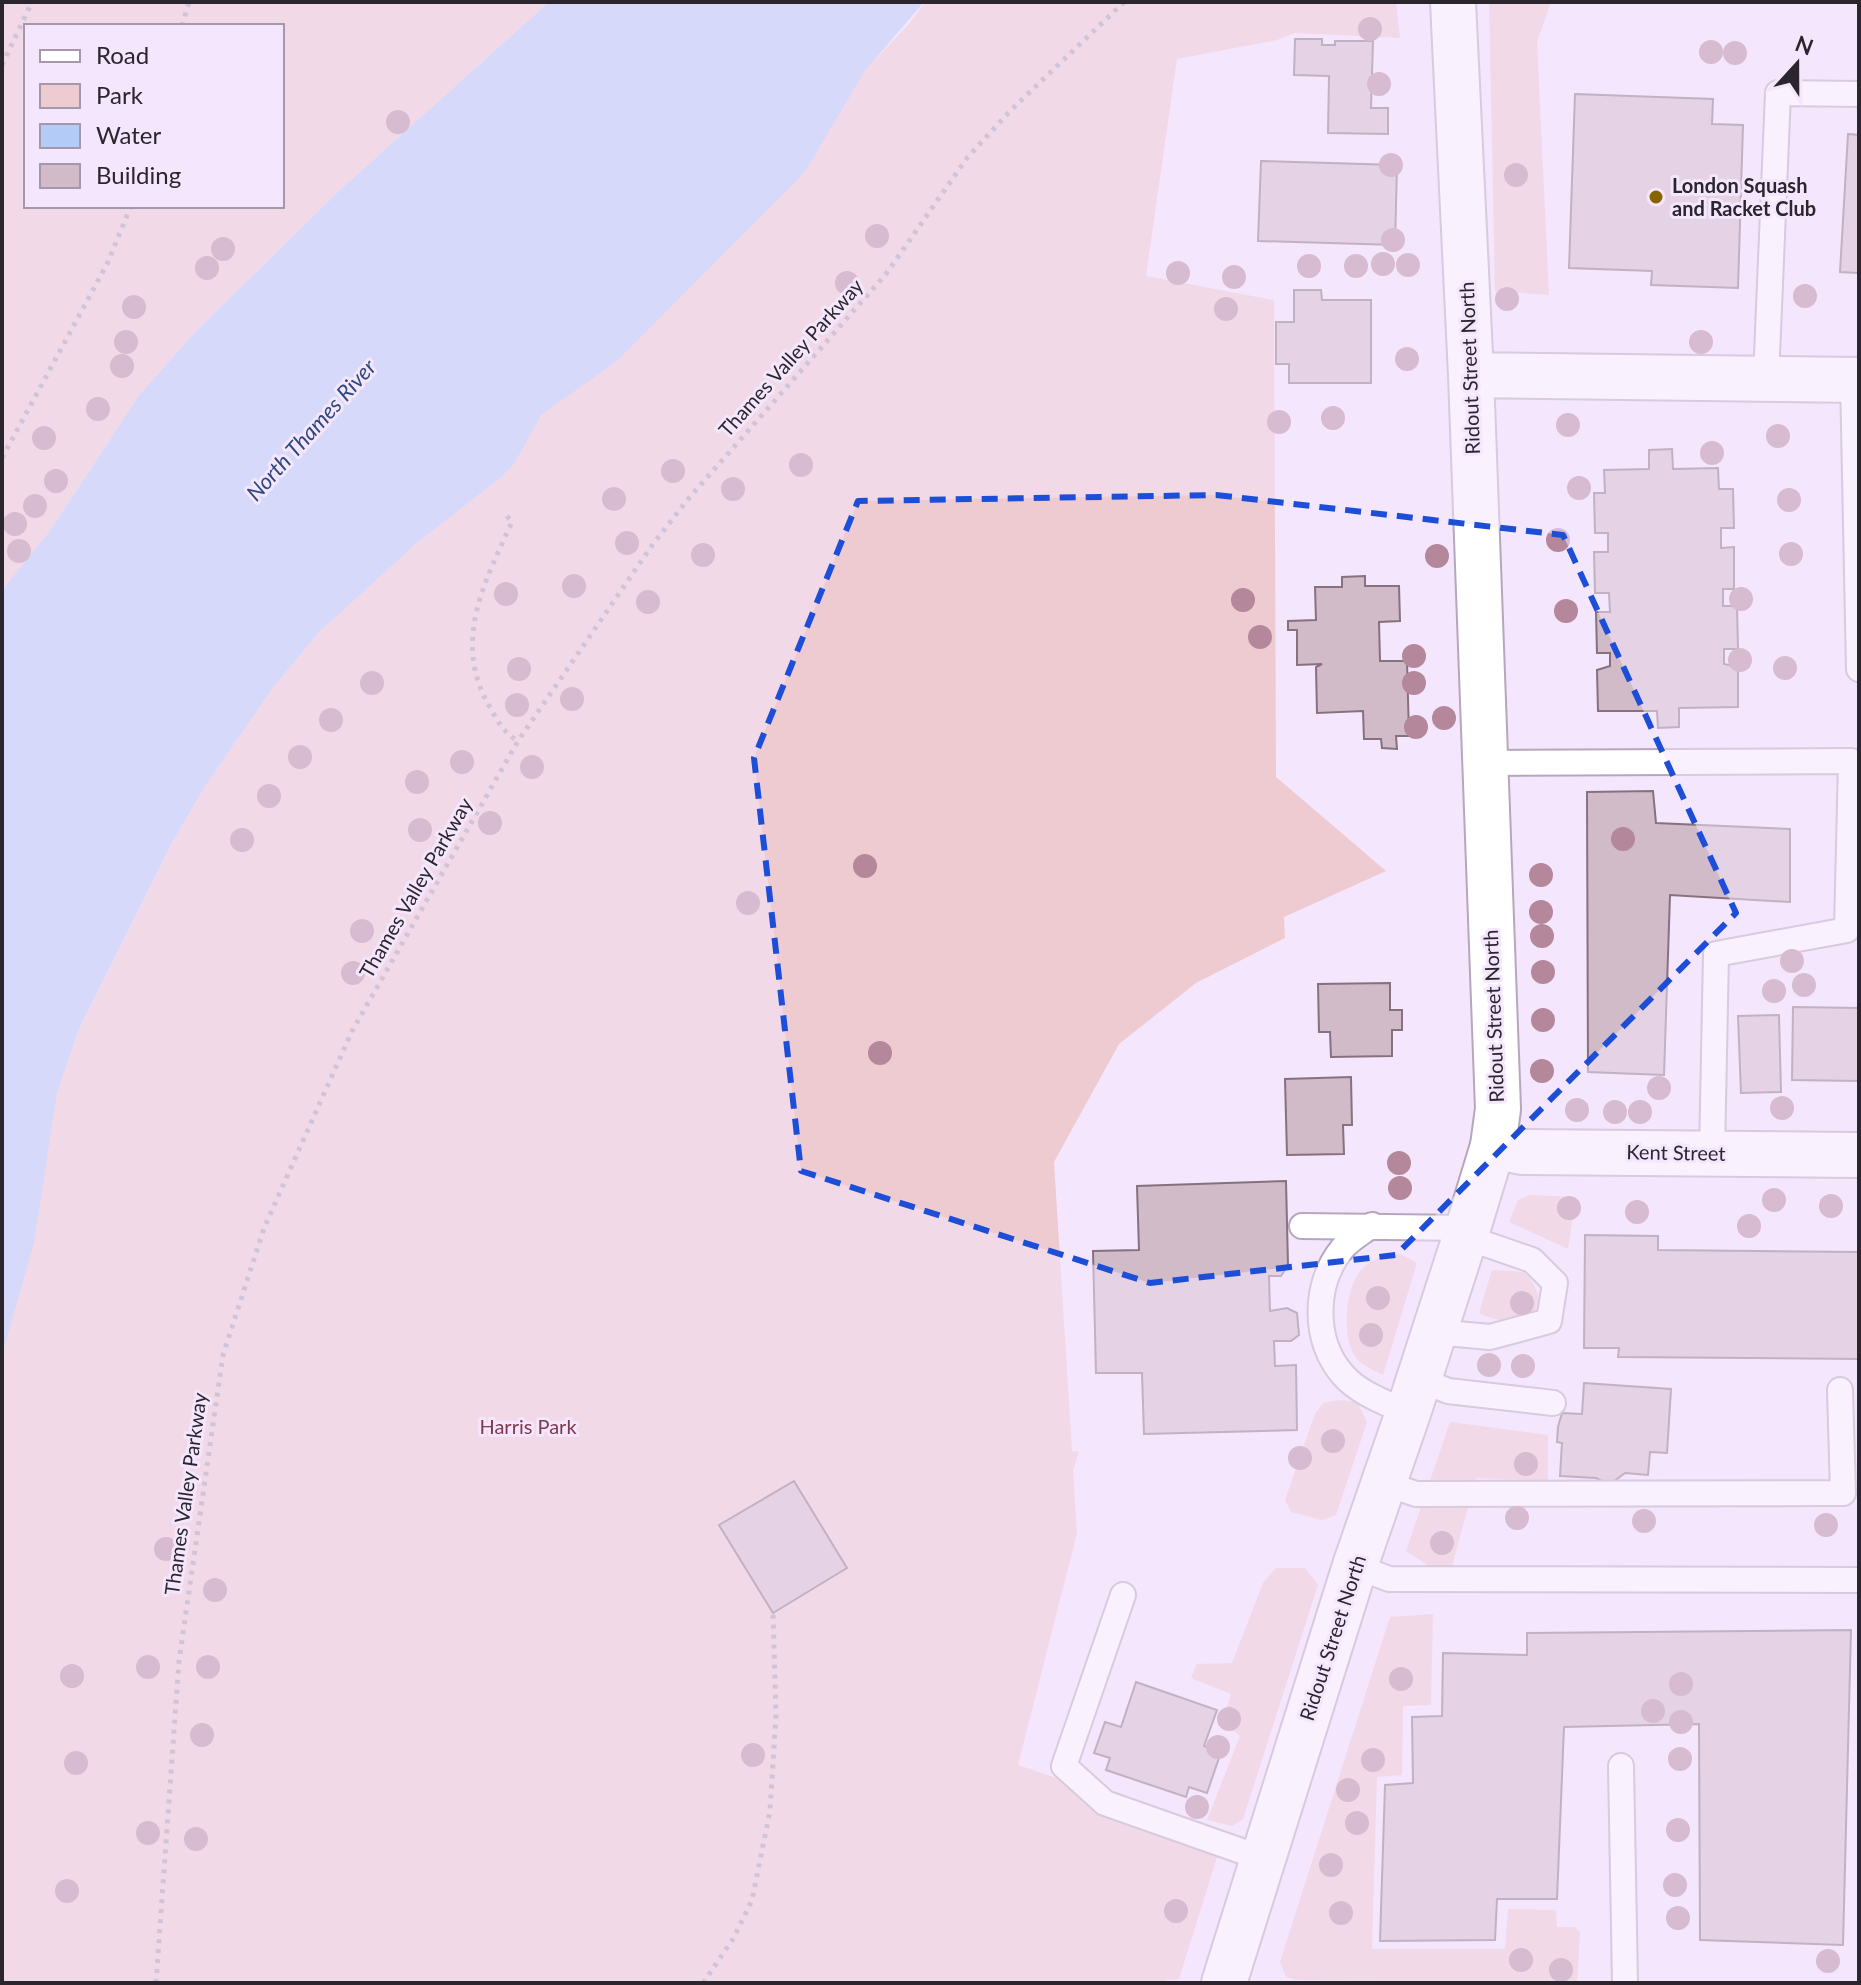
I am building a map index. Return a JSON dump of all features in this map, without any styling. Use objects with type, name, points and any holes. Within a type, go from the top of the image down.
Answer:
[{"type":"street","name":"Ridout Street North","points":[[1224,1983],[1355,1566],[1435,1332],[1493,1146],[1498,1109],[1471,375],[1452,4]]},
{"type":"street","points":[[1471,375],[1856,380]]},
{"type":"street","name":"Kent Street","points":[[1493,1146],[1522,1152],[1859,1155]]},
{"type":"lane","points":[[1766,379],[1778,93],[1859,94]]},
{"type":"lane","points":[[1856,380],[1859,669]]},
{"type":"lane","points":[[1485,763],[1855,756],[1847,930],[1716,954],[1712,1154]]},
{"type":"lane","points":[[1372,1225],[1344,1247],[1327,1272],[1319,1302],[1323,1331],[1332,1359],[1344,1376],[1360,1389],[1414,1396],[1448,1391],[1553,1403]]},
{"type":"lane","points":[[1302,1226],[1372,1225],[1466,1233],[1532,1260],[1555,1283],[1549,1321],[1490,1337],[1435,1332]]},
{"type":"lane","points":[[1384,1483],[1416,1494],[1843,1493],[1840,1390]]},
{"type":"lane","points":[[1355,1566],[1389,1579],[1859,1580]]},
{"type":"lane","points":[[1123,1595],[1064,1766],[1105,1803],[1264,1859]]},
{"type":"lane","points":[[1621,1766],[1625,1983]]},
{"type":"path","points":[[2,65],[32,2]]},
{"type":"path","points":[[183,24],[189,2]]},
{"type":"path","name":"Thames Valley Parkway","points":[[156,1983],[179,1661],[223,1355],[264,1228],[352,1031],[518,741],[662,532],[886,274],[967,158],[1011,110],[1124,2]]},
{"type":"path","points":[[2,458],[107,264],[130,208]]},
{"type":"path","points":[[507,516],[512,522],[482,587],[471,647],[474,671],[484,698],[509,736],[518,741]]},
{"type":"path","points":[[703,1983],[733,1939],[752,1900],[767,1825],[776,1715],[773,1613]]},
{"type":"highlighted area","points":[[1216,495],[1563,535],[1736,913],[1396,1255],[1150,1283],[801,1171],[754,758],[858,501]]},
{"type":"green space","points":[[2,2],[549,2],[341,189],[196,331],[140,394],[49,532],[2,590]]},
{"type":"green space","name":"Harris Park","points":[[925,2],[1396,2],[1400,38],[1295,33],[1277,40],[1177,59],[1146,276],[1274,300],[1276,777],[1386,871],[1284,917],[1285,938],[1196,983],[1119,1044],[1054,1162],[1072,1451],[1079,1452],[1073,1470],[1077,1533],[1018,1765],[1224,1835],[1179,1979],[1166,1980],[1165,1983],[2,1983],[2,1312],[57,1093],[79,1029],[173,841],[204,788],[272,689],[319,632],[355,598],[418,542],[502,477],[514,464],[536,414],[909,24]]},
{"type":"green space","points":[[1489,2],[1551,2],[1537,42],[1549,295],[1495,291]]},
{"type":"green space","points":[[1530,1195],[1576,1197],[1568,1249],[1509,1222],[1518,1200]]},
{"type":"green space","points":[[1400,1254],[1417,1263],[1383,1375],[1357,1359],[1348,1339],[1347,1311],[1353,1284],[1365,1266],[1377,1259]]},
{"type":"green space","points":[[1492,1270],[1524,1272],[1537,1291],[1534,1313],[1521,1319],[1507,1320],[1479,1313]]},
{"type":"green space","points":[[1340,1400],[1357,1402],[1367,1422],[1336,1515],[1322,1520],[1291,1512],[1285,1500],[1315,1414],[1323,1403]]},
{"type":"green space","points":[[1450,1422],[1548,1435],[1548,1481],[1476,1478],[1451,1570],[1435,1570],[1406,1551]]},
{"type":"green space","points":[[1276,1568],[1305,1568],[1318,1585],[1243,1819],[1232,1826],[1207,1820],[1240,1736],[1223,1722],[1231,1694],[1191,1678],[1197,1664],[1232,1663],[1263,1583]]},
{"type":"green space","points":[[1433,1614],[1431,1705],[1403,1706],[1402,1775],[1377,1777],[1372,1949],[1505,1949],[1508,1909],[1556,1910],[1557,1927],[1575,1927],[1580,1932],[1577,1983],[1296,1980],[1286,1977],[1280,1962],[1390,1617]]},
{"type":"water","name":"North Thames River","points":[[549,2],[924,2],[864,72],[805,172],[617,361],[541,415],[514,464],[502,477],[418,542],[319,632],[272,689],[204,788],[173,841],[79,1029],[57,1093],[34,1243],[2,1355],[2,590],[49,532],[140,394],[196,331],[341,189]]},
{"type":"building","points":[[1295,39],[1322,39],[1322,45],[1335,45],[1335,41],[1373,41],[1371,108],[1388,108],[1388,134],[1328,133],[1329,76],[1294,75]]},
{"type":"building","name":"London Squash and Racket Club","points":[[1575,94],[1713,99],[1712,124],[1743,125],[1738,288],[1651,285],[1652,271],[1569,268]]},
{"type":"building","points":[[1848,134],[1859,135],[1859,273],[1840,272]]},
{"type":"building","points":[[1261,161],[1397,165],[1395,245],[1258,241]]},
{"type":"building","points":[[1294,290],[1321,290],[1322,300],[1371,300],[1371,383],[1289,383],[1289,364],[1276,364],[1276,322],[1294,322]]},
{"type":"building","points":[[1672,449],[1673,469],[1718,468],[1719,489],[1733,489],[1734,528],[1721,528],[1721,548],[1734,547],[1734,589],[1723,589],[1723,606],[1737,606],[1738,649],[1724,649],[1724,664],[1738,667],[1738,707],[1679,708],[1679,727],[1658,728],[1657,711],[1598,711],[1597,670],[1610,666],[1610,653],[1597,653],[1596,612],[1610,612],[1609,593],[1595,593],[1594,552],[1608,552],[1608,533],[1595,533],[1594,493],[1605,493],[1604,470],[1649,469],[1649,450]]},
{"type":"building","points":[[1365,576],[1365,586],[1399,586],[1400,621],[1379,622],[1380,661],[1407,661],[1409,736],[1396,736],[1397,749],[1382,748],[1381,739],[1364,739],[1363,711],[1317,713],[1316,667],[1322,664],[1297,665],[1297,630],[1288,630],[1288,621],[1316,620],[1315,587],[1342,587],[1342,577]]},
{"type":"building","points":[[1653,791],[1656,823],[1790,829],[1790,902],[1670,895],[1664,1075],[1588,1072],[1587,792]]},
{"type":"building","points":[[1390,983],[1390,1010],[1402,1010],[1402,1030],[1392,1030],[1392,1056],[1331,1057],[1330,1032],[1319,1032],[1318,984]]},
{"type":"building","points":[[1793,1007],[1859,1008],[1859,1081],[1792,1080]]},
{"type":"building","points":[[1779,1015],[1781,1092],[1741,1093],[1738,1016]]},
{"type":"building","points":[[1351,1077],[1352,1125],[1343,1125],[1344,1154],[1287,1155],[1285,1079]]},
{"type":"building","points":[[1286,1181],[1288,1265],[1281,1276],[1269,1276],[1270,1311],[1287,1308],[1297,1313],[1299,1335],[1291,1341],[1274,1341],[1275,1366],[1296,1365],[1297,1430],[1144,1434],[1142,1373],[1096,1373],[1093,1251],[1139,1250],[1137,1186]]},
{"type":"building","points":[[1585,1235],[1658,1236],[1658,1250],[1859,1252],[1859,1359],[1618,1357],[1619,1348],[1584,1348]]},
{"type":"building","points":[[1584,1383],[1671,1389],[1667,1453],[1650,1452],[1648,1475],[1625,1473],[1609,1485],[1596,1478],[1560,1476],[1562,1443],[1557,1442],[1558,1427],[1562,1413],[1582,1414]]},
{"type":"building","points":[[794,1481],[847,1568],[773,1613],[719,1525]]},
{"type":"building","points":[[1851,1630],[1843,1945],[1700,1940],[1699,1724],[1564,1727],[1557,1899],[1497,1899],[1495,1940],[1380,1941],[1385,1785],[1413,1783],[1412,1717],[1442,1716],[1443,1653],[1527,1655],[1527,1633]]},
{"type":"building","points":[[1136,1682],[1217,1710],[1204,1746],[1221,1752],[1207,1793],[1189,1787],[1186,1797],[1106,1770],[1110,1758],[1094,1753],[1105,1722],[1121,1727]]},
{"type":"place","name":"London Squash and Racket Club","points":[[1656,197]]}]
